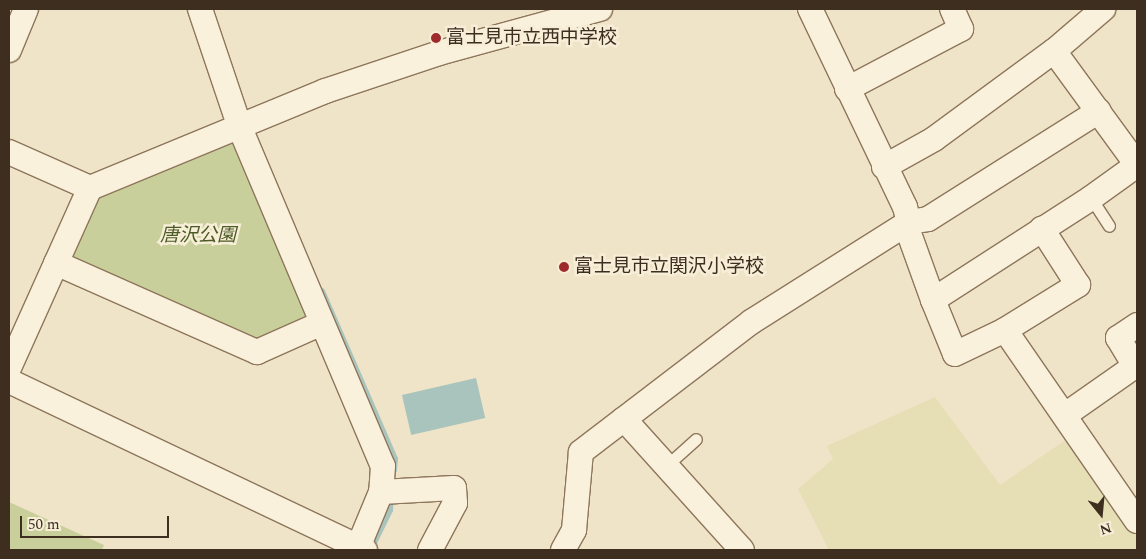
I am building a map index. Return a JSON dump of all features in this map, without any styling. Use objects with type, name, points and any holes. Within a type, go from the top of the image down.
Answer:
[{"type":"street","points":[[9,50],[26,9]]},
{"type":"street","points":[[9,381],[361,549],[389,492],[383,466],[240,128],[200,9]]},
{"type":"street","points":[[9,368],[90,188],[240,128],[325,90],[439,53],[600,9]]},
{"type":"street","points":[[810,9],[884,167],[955,354],[1004,330],[1078,285],[1042,229]]},
{"type":"street","points":[[847,89],[961,29],[952,9]]},
{"type":"street","points":[[884,167],[934,139],[1054,51],[1103,9]]},
{"type":"street","points":[[933,300],[1091,198],[1137,165],[1054,51]]},
{"type":"street","points":[[563,550],[574,530],[580,452],[751,322],[907,224],[928,219],[1099,111]]},
{"type":"street","points":[[9,152],[90,188]]},
{"type":"street","points":[[56,263],[257,352],[322,323]]},
{"type":"street","points":[[1065,415],[1134,366],[1118,338],[1137,325]]},
{"type":"street","points":[[1004,330],[1137,521]]},
{"type":"street","points":[[624,419],[742,550]]},
{"type":"street","points":[[389,492],[454,488],[455,503],[430,550]]},
{"type":"lane","points":[[1091,198],[1108,226]]},
{"type":"lane","points":[[666,466],[696,439]]},
{"type":"shaded area","points":[[935,397],[1000,485],[1070,437],[1137,532],[1137,550],[829,550],[798,489],[833,459],[827,446]]},
{"type":"green space","name":"唐沢公園","points":[[232,140],[315,317],[254,342],[72,263],[69,255],[99,196]]},
{"type":"green space","points":[[9,502],[104,545],[102,550],[9,550]]},
{"type":"water","points":[[476,378],[485,418],[411,435],[402,395]]},
{"type":"waterway","points":[[322,291],[395,459],[394,470]]},
{"type":"waterway","points":[[371,549],[390,510],[391,495]]},
{"type":"place","name":"富士見市立西中学校","points":[[436,38]]},
{"type":"place","name":"富士見市立関沢小学校","points":[[564,267]]}]
